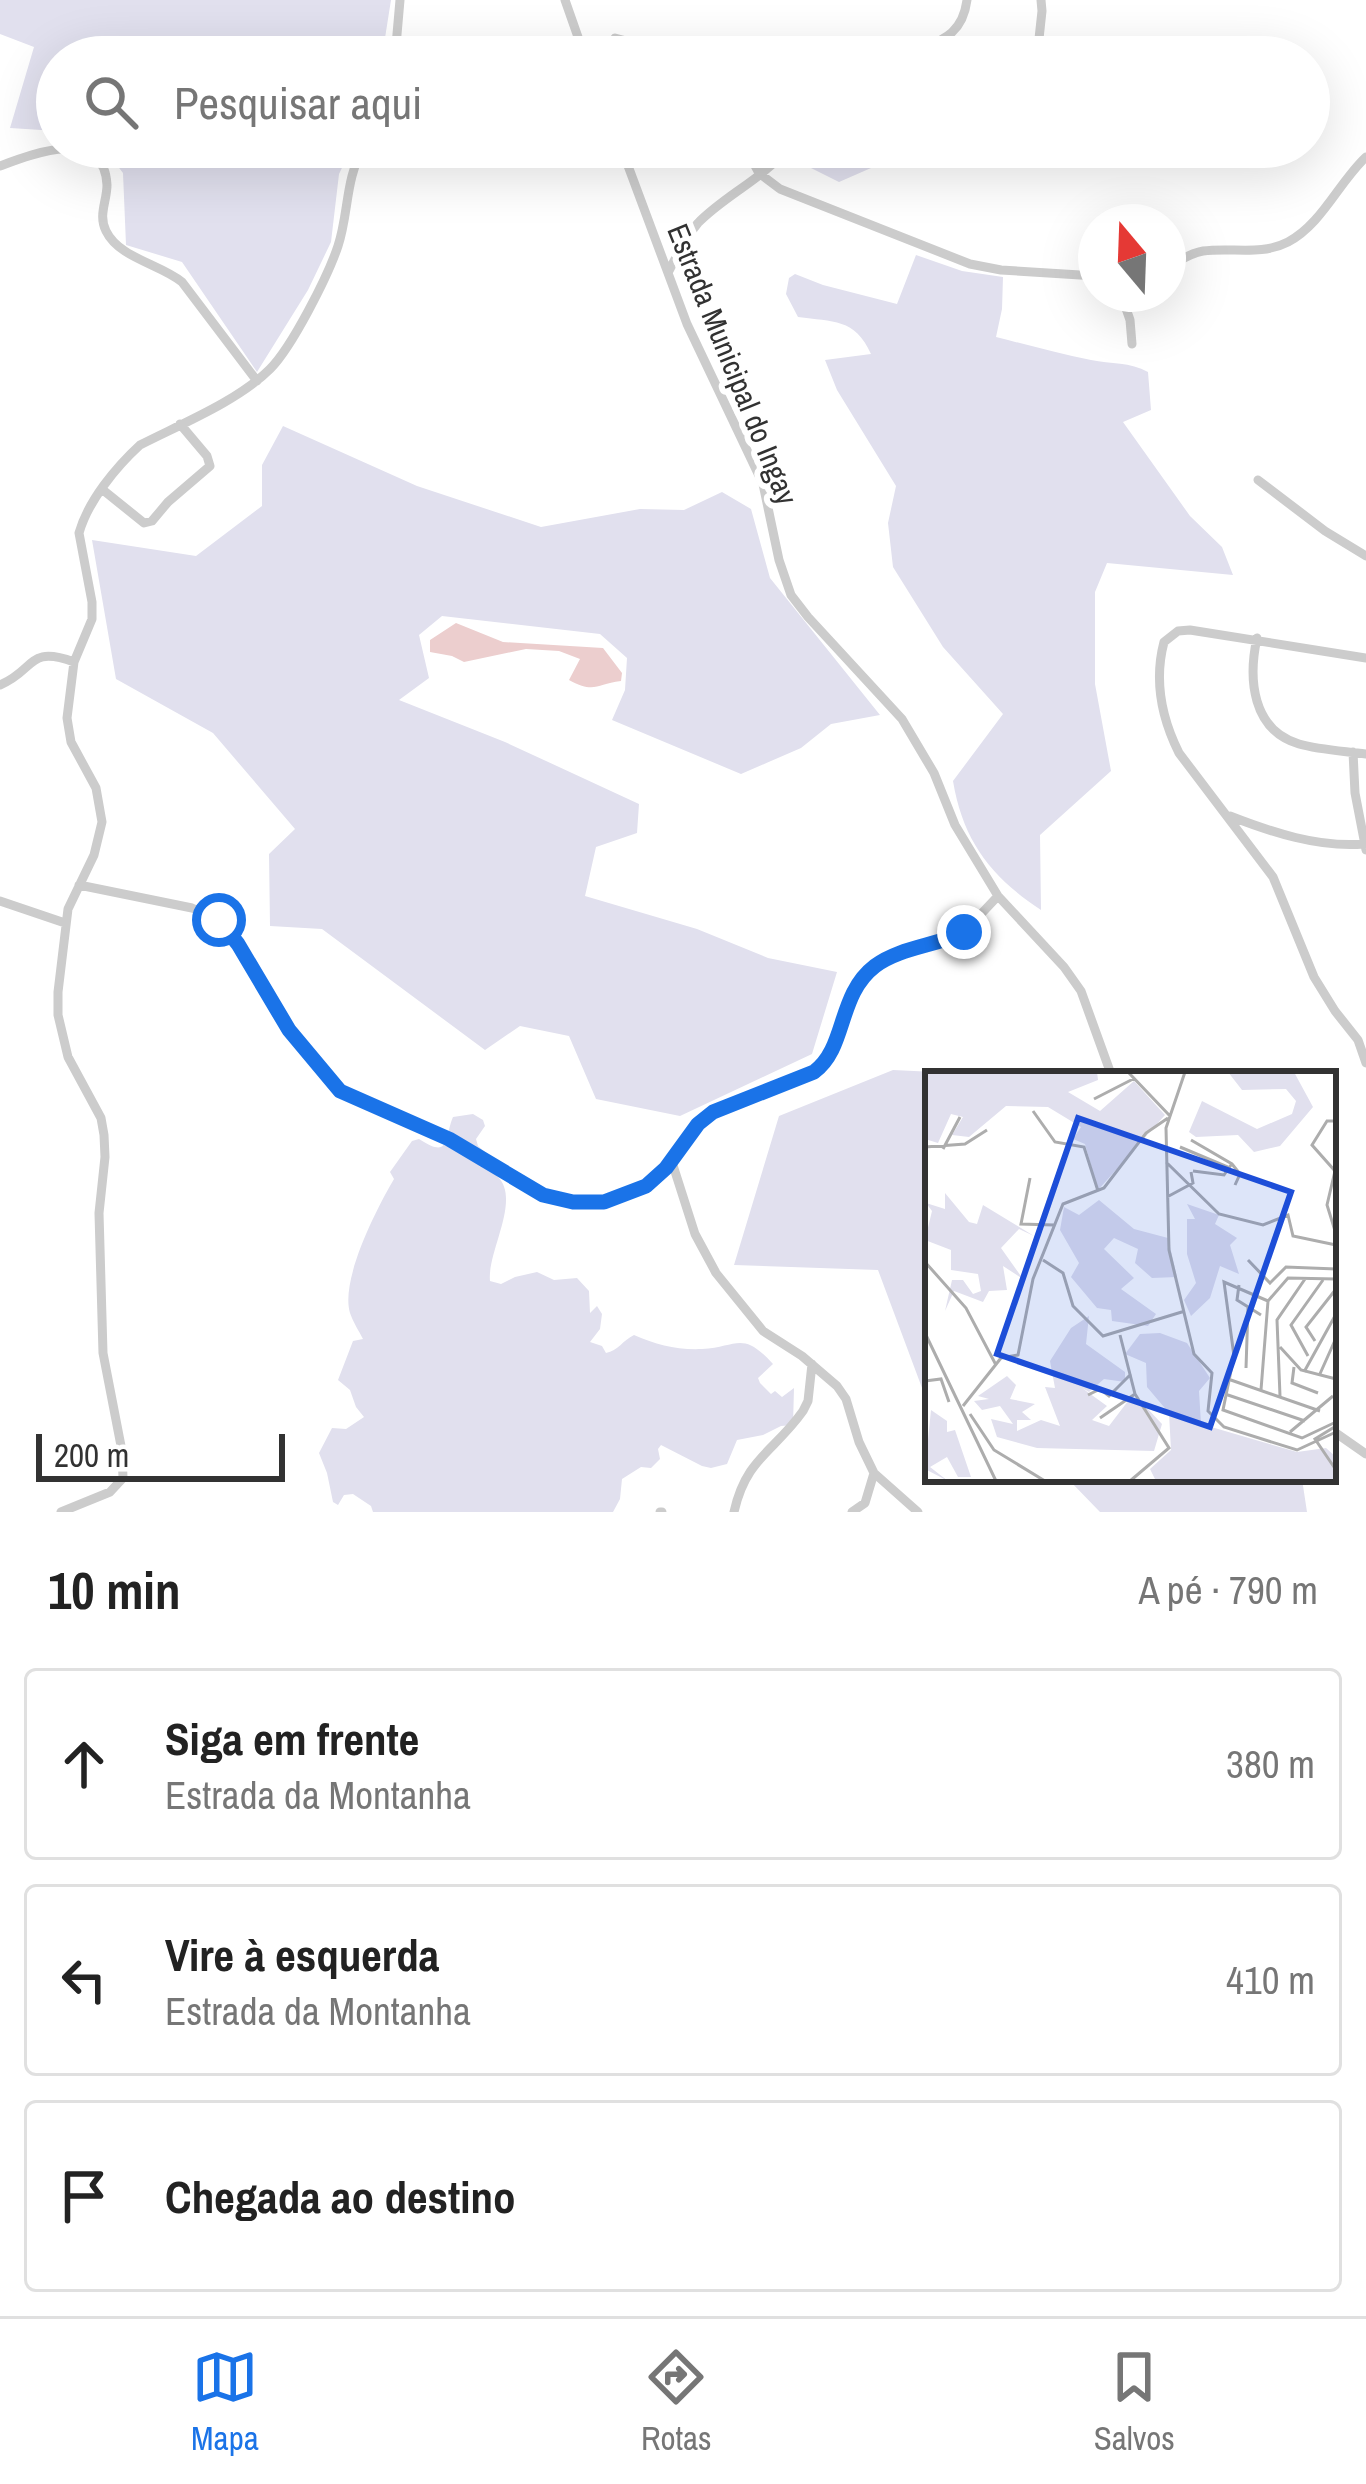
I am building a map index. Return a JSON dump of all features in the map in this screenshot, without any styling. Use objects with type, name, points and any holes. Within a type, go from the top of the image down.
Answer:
[{"type":"street","points":[[397,36],[400,0]]},
{"type":"street","points":[[565,0],[578,36]]},
{"type":"street","points":[[943,36],[958,28],[967,0]]},
{"type":"street","points":[[1039,36],[1041,0]]},
{"type":"street","points":[[0,166],[36,154]]},
{"type":"street","points":[[1186,258],[1198,252],[1277,247],[1291,240],[1366,157]]},
{"type":"street","points":[[101,168],[106,179],[102,213],[106,232],[121,248],[182,282],[257,380]]},
{"type":"street","points":[[61,1512],[110,1492],[123,1478],[103,1353],[99,1213],[104,1136],[61,1035],[58,992],[65,923],[72,896],[94,855],[102,822],[96,788],[68,732],[67,698],[74,662],[92,620],[79,533],[103,490],[140,445],[257,380],[286,349],[330,266],[353,168]]},
{"type":"street","name":"Estrada Municipal do Ingay","points":[[629,168],[687,324],[763,484],[791,595],[902,718],[934,773],[961,836],[998,896],[1081,991],[1110,1071]]},
{"type":"street","points":[[756,168],[780,189],[970,264],[1078,275]]},
{"type":"street","points":[[668,273],[697,225],[765,168]]},
{"type":"street","points":[[1127,312],[1132,344]]},
{"type":"street","points":[[103,490],[133,517],[144,523],[152,521],[211,466],[180,424]]},
{"type":"street","points":[[1258,481],[1366,556]]},
{"type":"street","points":[[1366,658],[1190,630],[1169,635],[1161,653],[1162,709],[1179,753],[1262,860],[1314,977],[1358,1040],[1366,1063]]},
{"type":"street","points":[[1257,638],[1253,691],[1268,722],[1300,744],[1366,754]]},
{"type":"street","points":[[0,685],[40,656],[56,655],[74,662]]},
{"type":"street","points":[[1228,816],[1266,830],[1365,847],[1353,752]]},
{"type":"street","points":[[1244,836],[1251,824]]},
{"type":"street","points":[[1262,860],[1266,830]]},
{"type":"street","points":[[79,885],[192,908],[219,920],[289,1030],[340,1091],[449,1139],[543,1195],[573,1202],[604,1202],[646,1186],[713,1112],[803,1078],[824,1065],[844,1010],[874,967],[964,932],[998,896]]},
{"type":"street","points":[[0,901],[65,923]]},
{"type":"street","points":[[671,1160],[700,1247],[716,1273],[763,1330],[812,1364],[842,1393],[874,1473],[918,1512]]},
{"type":"street","points":[[734,1512],[752,1465],[808,1401],[812,1364]]},
{"type":"street","points":[[1336,1433],[1366,1454]]},
{"type":"street","points":[[852,1512],[865,1503],[874,1473]]},
{"type":"street","points":[[737,1496],[743,1512]]},
{"type":"shaded area","points":[[0,0],[391,0],[385,36],[36,36],[36,130],[10,128],[34,47],[0,34]]},
{"type":"shaded area","points":[[119,168],[342,168],[331,242],[308,290],[257,372],[182,262],[126,245]]},
{"type":"shaded area","points":[[811,168],[871,168],[839,182]]},
{"type":"shaded area","points":[[916,255],[962,271],[1003,277],[996,337],[1148,372],[1151,410],[1123,422],[1190,516],[1222,547],[1233,575],[1107,563],[1095,592],[1095,684],[1111,771],[1040,835],[1041,910],[994,871],[964,822],[953,781],[1003,714],[943,647],[893,567],[888,523],[896,486],[837,390],[825,360],[871,354],[850,328],[798,317],[786,294],[789,278],[795,274],[897,304]]},
{"type":"shaded area","points":[[283,426],[417,486],[541,527],[640,509],[684,510],[722,492],[751,509],[770,578],[880,715],[831,724],[801,748],[741,774],[612,720],[625,690],[627,658],[600,634],[442,616],[419,635],[429,678],[399,700],[505,742],[639,804],[637,833],[596,847],[585,896],[697,929],[768,958],[837,972],[812,1054],[680,1116],[596,1099],[569,1036],[520,1026],[485,1050],[322,929],[270,926],[269,854],[295,829],[213,733],[116,679],[92,540],[196,556],[262,506],[262,465]]},
{"type":"shaded area","points":[[456,623],[503,642],[603,648],[622,673],[621,681],[590,687],[569,680],[580,659],[559,651],[526,649],[464,662],[430,652],[430,640]]},
{"type":"shaded area","points":[[893,1070],[925,1072],[925,1396],[878,1270],[734,1265],[779,1116]]},
{"type":"shaded area","points":[[473,1114],[485,1126],[476,1139],[478,1146],[516,1178],[474,1161],[498,1177],[506,1199],[490,1281],[501,1284],[537,1272],[554,1280],[577,1278],[589,1291],[590,1313],[597,1306],[602,1314],[600,1329],[590,1342],[606,1353],[634,1335],[684,1349],[739,1343],[754,1347],[773,1364],[758,1378],[760,1383],[782,1397],[794,1388],[793,1425],[737,1440],[727,1464],[711,1468],[661,1445],[660,1459],[651,1468],[641,1467],[622,1479],[613,1512],[373,1512],[353,1494],[344,1495],[338,1505],[333,1502],[319,1453],[332,1428],[346,1429],[364,1417],[350,1390],[338,1380],[353,1341],[363,1339],[348,1299],[362,1244],[394,1179],[390,1172],[412,1141],[441,1147],[453,1117]]},
{"type":"shaded area","points":[[1071,1482],[1302,1482],[1307,1512],[1100,1512]]},
{"type":"route","points":[[219,920],[289,1030],[340,1091],[449,1139],[543,1195],[573,1202],[604,1202],[646,1186],[713,1112],[814,1072],[832,1052],[844,1010],[874,967],[964,932]]}]
